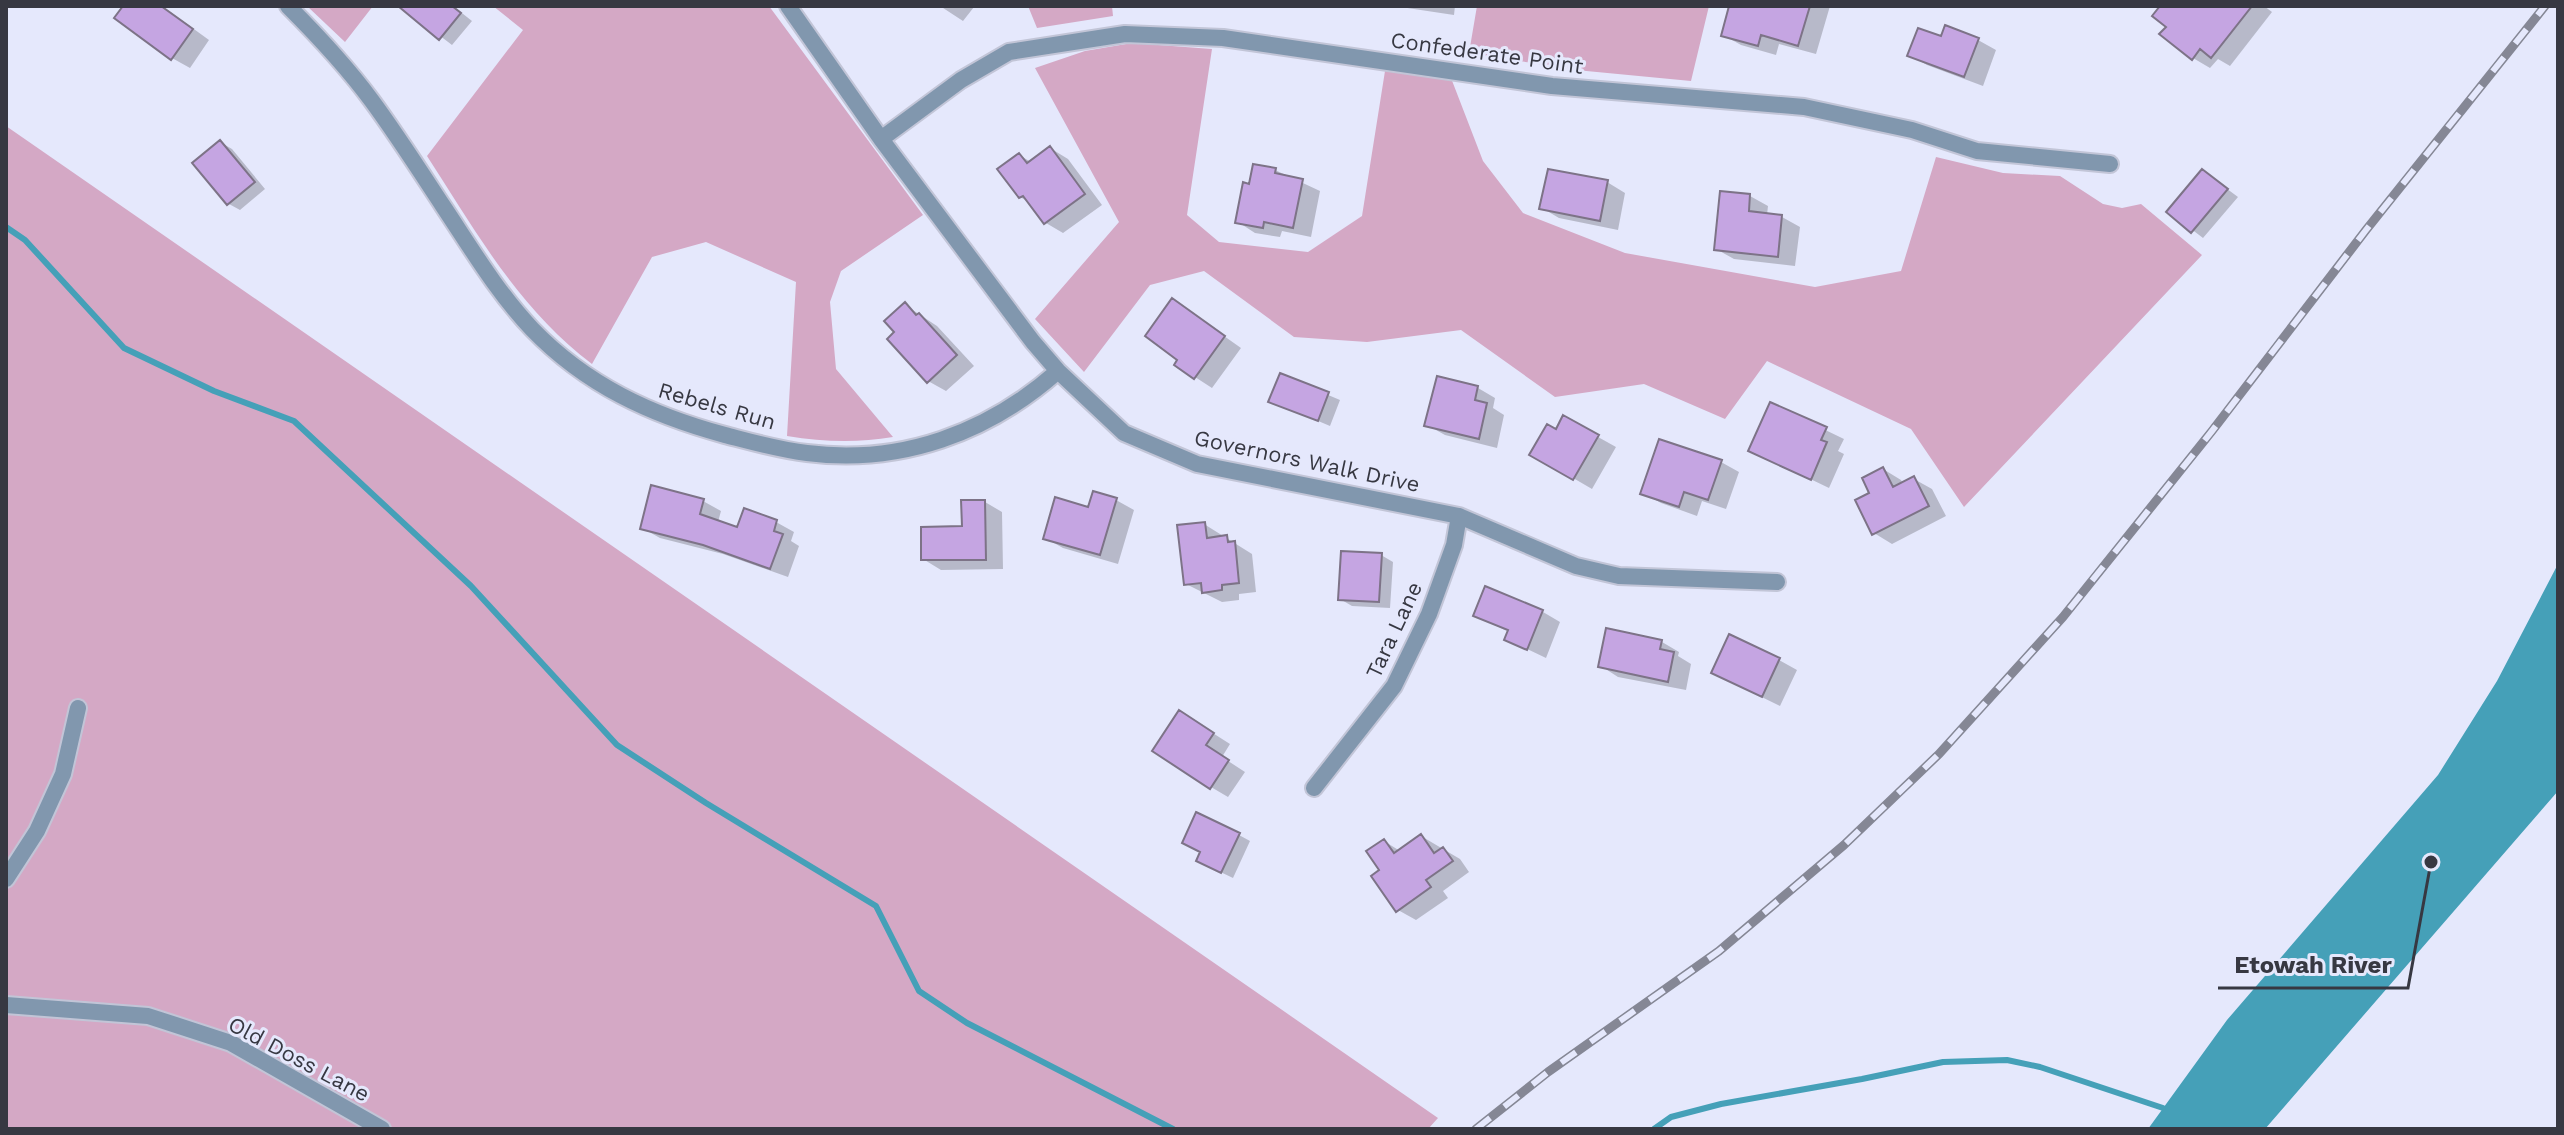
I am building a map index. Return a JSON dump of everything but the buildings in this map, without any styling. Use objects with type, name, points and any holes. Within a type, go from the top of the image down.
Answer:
[{"type":"street","name":"Rebels Run","points":[[288,6],[332,51],[373,102],[504,296],[531,328],[565,360],[626,400],[685,424],[746,440],[805,453],[850,456],[904,450],[966,432],[1006,411],[1058,371]]},
{"type":"street","name":"Governors Walk Drive","points":[[788,6],[881,139],[1058,371],[1124,433],[1197,464],[1459,516],[1576,566],[1619,576],[1777,582]]},
{"type":"street","name":"Confederate Point","points":[[881,139],[961,80],[1009,52],[1125,34],[1223,38],[1552,86],[1804,107],[1912,130],[1977,151],[2110,164]]},
{"type":"street","name":"Tara Lane","points":[[1314,788],[1394,686],[1429,614],[1454,545],[1459,516]]},
{"type":"street","points":[[6,879],[37,831],[63,774],[78,708]]},
{"type":"street","name":"Old Doss Lane","points":[[6,1005],[148,1016],[231,1043],[382,1129]]},
{"type":"shaded area","points":[[307,6],[373,6],[345,42]]},
{"type":"shaded area","points":[[493,6],[769,6],[923,215],[841,271],[830,302],[836,369],[893,437],[840,441],[787,436],[796,282],[706,242],[652,257],[592,364],[542,319],[500,268],[427,156],[523,30]]},
{"type":"shaded area","points":[[1028,6],[1112,6],[1113,16],[1037,28]]},
{"type":"shaded area","points":[[1477,6],[1709,6],[1691,81],[1576,70],[1469,53]]},
{"type":"shaded area","points":[[1132,43],[1212,49],[1187,215],[1219,242],[1308,252],[1362,216],[1385,71],[1451,78],[1483,161],[1523,213],[1625,253],[1815,287],[1901,271],[1936,157],[2003,173],[2060,176],[2103,204],[2122,208],[2141,204],[2202,255],[1964,507],[1911,429],[1767,361],[1725,419],[1644,384],[1555,397],[1461,330],[1367,342],[1294,337],[1204,271],[1150,285],[1084,372],[1035,319],[1119,222],[1035,68],[1085,51]]},
{"type":"shaded area","points":[[6,126],[1438,1118],[1428,1129],[6,1129]]},
{"type":"water","points":[[2558,564],[2558,791],[2265,1129],[2148,1129],[2227,1020],[2438,775],[2497,681]]},
{"type":"waterway","points":[[6,227],[25,240],[124,348],[214,391],[294,421],[471,586],[617,745],[876,906],[919,991],[967,1023],[1173,1129]]},
{"type":"waterway","points":[[1654,1129],[1671,1117],[1721,1104],[1943,1062],[2007,1060],[2040,1067],[2163,1108]]},
{"type":"railway","points":[[1476,1129],[1548,1072],[1719,951],[1844,845],[1939,754],[2063,617],[2545,6]]},
{"type":"place","name":"Etowah River","points":[[2431,862]]}]
